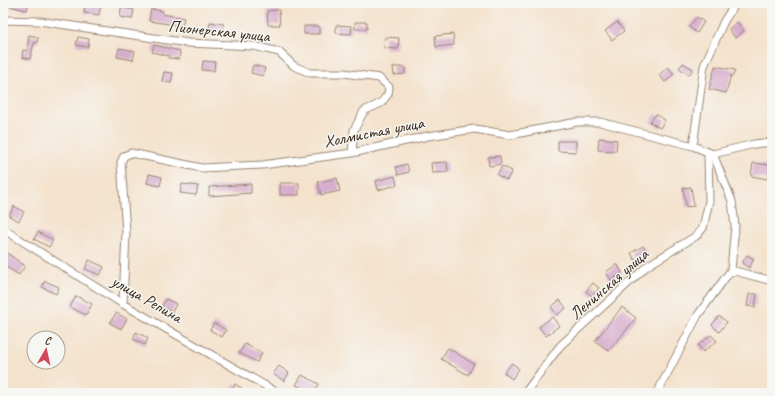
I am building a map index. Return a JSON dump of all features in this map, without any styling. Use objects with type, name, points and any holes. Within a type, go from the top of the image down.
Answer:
[{"type":"street","points":[[693,146],[704,66],[724,21],[736,3]]},
{"type":"street","name":"Пионерская улица","points":[[3,20],[39,21],[188,43],[254,46],[279,52],[294,66],[310,73],[344,73],[379,78],[388,87],[388,94],[381,104],[364,111],[354,130],[352,153]]},
{"type":"street","name":"Холмистая улица","points":[[123,304],[126,232],[121,162],[124,156],[131,153],[202,168],[262,166],[352,153],[428,136],[474,129],[510,135],[577,122],[600,122],[693,146],[711,153]]},
{"type":"street","points":[[657,393],[698,315],[731,270],[735,226],[732,201],[711,153],[754,144],[772,142]]},
{"type":"street","name":"Ленинская улица","points":[[525,393],[560,346],[647,266],[696,236],[703,228],[709,201],[711,153]]},
{"type":"street","name":"улица Репина","points":[[3,229],[123,304],[278,393]]},
{"type":"street","points":[[731,270],[772,281]]},
{"type":"building","points":[[8,3],[29,3],[27,10],[8,6]]},
{"type":"building","points":[[85,3],[101,5],[99,15],[84,13]]},
{"type":"building","points":[[121,8],[134,10],[132,19],[120,17]]},
{"type":"building","points":[[151,9],[163,11],[162,14],[184,18],[182,26],[149,21]]},
{"type":"building","points":[[279,10],[280,25],[268,25],[267,11]]},
{"type":"building","points":[[697,17],[704,22],[697,33],[689,27]]},
{"type":"building","points":[[210,22],[224,24],[222,32],[209,29]]},
{"type":"building","points":[[355,22],[367,22],[367,29],[355,29]]},
{"type":"building","points":[[617,22],[624,31],[612,40],[605,31]]},
{"type":"building","points":[[737,22],[744,31],[735,38],[729,29]]},
{"type":"building","points":[[336,25],[352,26],[351,34],[336,33]]},
{"type":"building","points":[[304,26],[319,26],[319,34],[304,34]]},
{"type":"building","points":[[453,34],[454,45],[436,47],[435,36]]},
{"type":"building","points":[[29,35],[38,37],[37,43],[34,43],[30,59],[22,57],[23,50],[27,51]]},
{"type":"building","points":[[78,37],[89,39],[88,47],[76,45]]},
{"type":"building","points":[[385,37],[399,38],[398,49],[384,48]]},
{"type":"building","points":[[154,45],[180,51],[179,59],[168,58],[169,56],[152,52]]},
{"type":"building","points":[[119,48],[135,51],[133,60],[117,57]]},
{"type":"building","points":[[203,61],[215,62],[214,71],[202,70]]},
{"type":"building","points":[[683,63],[693,69],[689,75],[679,68]]},
{"type":"building","points":[[253,65],[265,68],[263,76],[251,73]]},
{"type":"building","points":[[715,66],[735,70],[733,76],[731,75],[726,93],[709,89]]},
{"type":"building","points":[[393,67],[405,67],[405,74],[394,75]]},
{"type":"building","points":[[668,67],[674,74],[665,82],[659,75]]},
{"type":"building","points":[[164,72],[173,73],[171,83],[162,81]]},
{"type":"building","points":[[656,114],[665,120],[660,128],[650,122]]},
{"type":"building","points":[[599,138],[617,140],[616,151],[598,150]]},
{"type":"building","points":[[558,141],[576,141],[576,152],[558,151]]},
{"type":"building","points":[[500,156],[501,164],[489,166],[488,157]]},
{"type":"building","points":[[447,162],[448,172],[432,173],[431,163]]},
{"type":"building","points":[[753,163],[770,165],[768,179],[751,176]]},
{"type":"building","points":[[407,164],[409,172],[398,175],[396,167]]},
{"type":"building","points":[[502,166],[512,171],[507,180],[497,175]]},
{"type":"building","points":[[149,174],[162,177],[160,186],[147,183]]},
{"type":"building","points":[[395,176],[397,185],[378,190],[376,181]]},
{"type":"building","points":[[337,178],[340,191],[321,195],[318,182]]},
{"type":"building","points":[[280,183],[299,183],[299,195],[280,195]]},
{"type":"building","points":[[182,184],[198,186],[196,195],[180,193]]},
{"type":"building","points":[[251,184],[251,193],[209,196],[209,187]]},
{"type":"building","points":[[691,187],[694,206],[686,207],[683,188]]},
{"type":"building","points":[[14,206],[24,212],[19,221],[9,216]]},
{"type":"building","points":[[38,232],[53,240],[49,247],[34,239]]},
{"type":"building","points":[[643,246],[647,253],[635,260],[631,253]]},
{"type":"building","points":[[3,250],[25,266],[19,275],[3,265]]},
{"type":"building","points":[[747,255],[754,259],[749,268],[742,263]]},
{"type":"building","points":[[89,260],[104,267],[100,275],[85,269]]},
{"type":"building","points":[[617,264],[622,273],[611,280],[606,272]]},
{"type":"building","points":[[45,281],[59,287],[56,294],[42,287]]},
{"type":"building","points":[[593,283],[599,288],[592,296],[586,291]]},
{"type":"building","points":[[749,294],[757,294],[755,307],[747,306]]},
{"type":"building","points":[[76,296],[92,304],[86,315],[70,307]]},
{"type":"building","points":[[166,299],[176,304],[172,312],[162,306]]},
{"type":"building","points":[[560,300],[566,308],[557,315],[551,307]]},
{"type":"building","points":[[622,307],[636,318],[609,351],[595,341]]},
{"type":"building","points":[[116,313],[127,319],[121,329],[110,323]]},
{"type":"building","points":[[719,316],[727,322],[719,332],[712,325]]},
{"type":"building","points":[[552,317],[559,326],[546,336],[539,327]]},
{"type":"building","points":[[214,323],[226,330],[222,337],[210,330]]},
{"type":"building","points":[[136,332],[148,338],[145,345],[133,339]]},
{"type":"building","points":[[711,335],[717,341],[703,352],[698,345]]},
{"type":"building","points":[[245,344],[262,353],[257,362],[239,353]]},
{"type":"building","points":[[448,348],[474,364],[468,375],[441,359]]},
{"type":"building","points":[[512,363],[519,369],[512,379],[504,373]]},
{"type":"building","points":[[279,366],[289,373],[284,381],[273,374]]},
{"type":"building","points":[[302,375],[319,384],[314,393],[311,393],[296,385]]},
{"type":"building","points":[[235,384],[249,393],[230,393]]}]
